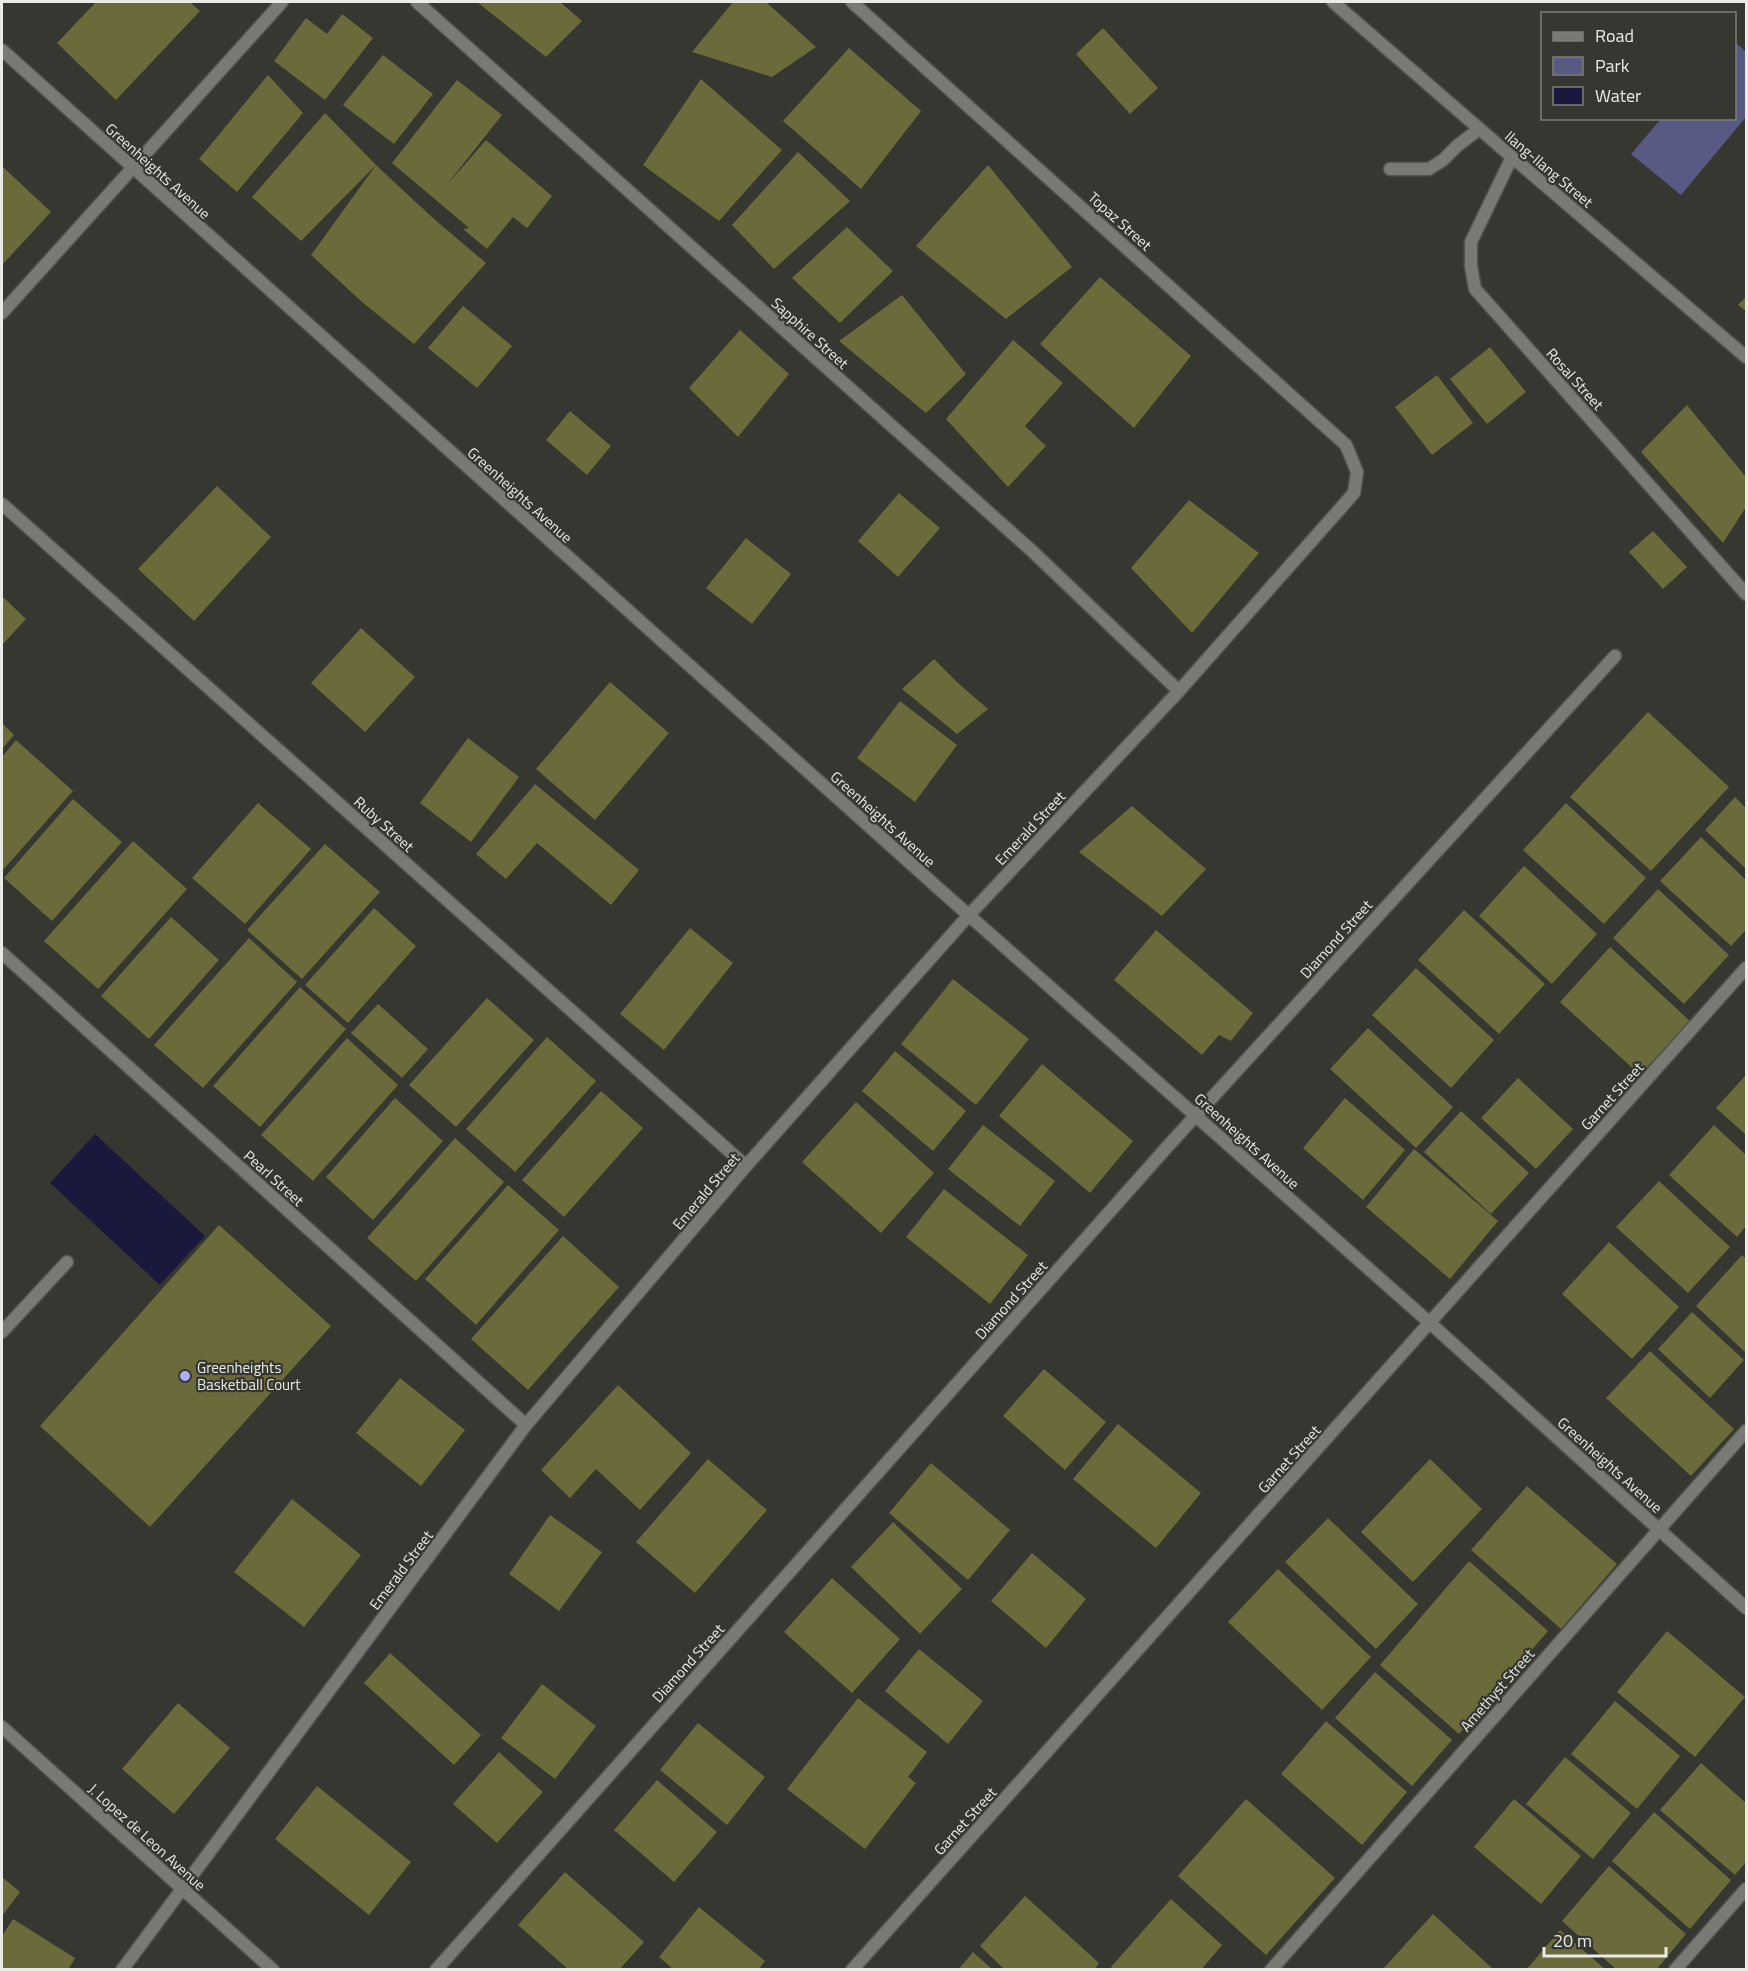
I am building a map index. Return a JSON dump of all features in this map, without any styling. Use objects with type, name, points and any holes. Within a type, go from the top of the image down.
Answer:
[{"type":"street","points":[[2,313],[131,167],[282,2]]},
{"type":"street","name":"Sapphire Street","points":[[417,2],[1032,551],[1179,691]]},
{"type":"street","name":"Topaz Street","points":[[852,2],[1346,446],[1358,472]]},
{"type":"street","name":"Ilang-Ilang Street","points":[[1333,2],[1746,357]]},
{"type":"street","name":"Greenheights Avenue","points":[[2,50],[969,915],[1431,1323],[1746,1608]]},
{"type":"street","points":[[1390,169],[1430,170],[1479,129]]},
{"type":"street","name":"Rosal Street","points":[[1512,157],[1471,242],[1471,266],[1475,289],[1746,594]]},
{"type":"street","name":"Emerald Street","points":[[122,1970],[526,1425],[746,1166],[969,915],[1179,691],[1354,493],[1358,472]]},
{"type":"street","name":"Ruby Street","points":[[2,504],[746,1166]]},
{"type":"street","name":"Diamond Street","points":[[436,1970],[1196,1115],[1615,656]]},
{"type":"street","name":"Pearl Street","points":[[2,953],[526,1425]]},
{"type":"street","name":"Garnet Street","points":[[852,1970],[1746,968]]},
{"type":"street","points":[[2,1332],[67,1262]]},
{"type":"street","name":"Amethyst Street","points":[[1271,1970],[1746,1431]]},
{"type":"street","name":"J. Lopez de Leon Avenue","points":[[2,1727],[273,1970]]},
{"type":"street","points":[[1676,1970],[1746,1889]]},
{"type":"green space","points":[[1736,43],[1746,52],[1746,117],[1681,195],[1631,154],[1660,120],[1736,120]]},
{"type":"water","points":[[95,1134],[205,1236],[160,1285],[50,1183]]},
{"type":"building","points":[[96,2],[190,2],[200,11],[116,100],[57,43]]},
{"type":"building","points":[[477,2],[560,2],[582,21],[546,57]]},
{"type":"building","points":[[733,2],[766,2],[816,47],[772,77],[692,52]]},
{"type":"building","points":[[342,14],[373,38],[325,100],[274,61],[306,18],[327,34]]},
{"type":"building","points":[[1103,28],[1158,88],[1130,114],[1076,54]]},
{"type":"building","points":[[849,48],[921,111],[861,189],[783,121]]},
{"type":"building","points":[[383,55],[433,94],[394,144],[343,105]]},
{"type":"building","points":[[268,75],[303,113],[237,192],[199,159]]},
{"type":"building","points":[[701,79],[782,150],[719,221],[643,165]]},
{"type":"building","points":[[457,80],[502,115],[445,187],[486,140],[552,196],[527,228],[513,217],[487,249],[463,229],[469,228],[392,163]]},
{"type":"building","points":[[325,113],[376,165],[301,241],[252,197]]},
{"type":"building","points":[[798,152],[850,201],[774,269],[732,225]]},
{"type":"building","points":[[376,165],[486,263],[414,344],[362,302],[311,255]]},
{"type":"building","points":[[988,165],[1072,267],[1006,319],[916,246]]},
{"type":"building","points":[[2,166],[51,212],[2,265]]},
{"type":"building","points":[[847,227],[893,271],[840,323],[792,278]]},
{"type":"building","points":[[1100,277],[1191,356],[1134,428],[1040,344]]},
{"type":"building","points":[[902,295],[966,374],[926,413],[839,341]]},
{"type":"building","points":[[1746,297],[1746,311],[1738,305]]},
{"type":"building","points":[[463,306],[512,346],[477,388],[428,348]]},
{"type":"building","points":[[740,330],[789,374],[738,437],[689,388]]},
{"type":"building","points":[[1013,340],[1063,383],[1025,426],[1046,446],[1008,487],[946,419]]},
{"type":"building","points":[[1490,347],[1526,392],[1487,424],[1450,379]]},
{"type":"building","points":[[1437,375],[1473,423],[1432,455],[1395,407]]},
{"type":"building","points":[[1687,405],[1746,477],[1746,507],[1723,543],[1641,452]]},
{"type":"building","points":[[570,411],[611,446],[587,475],[546,440]]},
{"type":"building","points":[[217,486],[271,537],[194,621],[138,569]]},
{"type":"building","points":[[899,493],[940,528],[898,577],[858,541]]},
{"type":"building","points":[[1189,500],[1259,553],[1192,633],[1131,568]]},
{"type":"building","points":[[1653,531],[1687,567],[1663,589],[1629,552]]},
{"type":"building","points":[[746,538],[791,574],[752,624],[706,588]]},
{"type":"building","points":[[2,596],[26,619],[2,645]]},
{"type":"building","points":[[361,628],[415,677],[365,732],[311,683]]},
{"type":"building","points":[[934,659],[988,709],[957,734],[902,689]]},
{"type":"building","points":[[610,682],[669,733],[595,820],[536,769]]},
{"type":"building","points":[[900,701],[957,745],[915,802],[857,758]]},
{"type":"building","points":[[1648,712],[1729,787],[1651,871],[1570,797]]},
{"type":"building","points":[[2,723],[14,735],[2,749]]},
{"type":"building","points":[[468,738],[519,777],[471,842],[420,803]]},
{"type":"building","points":[[16,740],[73,791],[2,871],[2,757]]},
{"type":"building","points":[[535,784],[639,870],[611,905],[537,843],[506,879],[476,854]]},
{"type":"building","points":[[1735,797],[1746,808],[1746,869],[1705,830]]},
{"type":"building","points":[[73,799],[122,842],[52,921],[4,878]]},
{"type":"building","points":[[258,803],[311,849],[245,924],[192,878]]},
{"type":"building","points":[[1566,803],[1646,878],[1604,924],[1523,850]]},
{"type":"building","points":[[1132,806],[1206,869],[1162,916],[1079,852]]},
{"type":"building","points":[[1701,837],[1746,880],[1746,930],[1731,946],[1660,881]]},
{"type":"building","points":[[133,841],[187,889],[98,989],[44,941]]},
{"type":"building","points":[[325,844],[380,892],[302,979],[247,930]]},
{"type":"building","points":[[1524,866],[1597,934],[1552,984],[1479,916]]},
{"type":"building","points":[[1658,889],[1729,955],[1684,1004],[1613,938]]},
{"type":"building","points":[[374,908],[416,946],[348,1023],[305,985]]},
{"type":"building","points":[[1464,910],[1545,984],[1499,1034],[1418,960]]},
{"type":"building","points":[[171,917],[219,960],[149,1039],[101,996]]},
{"type":"building","points":[[690,928],[733,963],[664,1050],[620,1014]]},
{"type":"building","points":[[1156,930],[1253,1013],[1231,1041],[1219,1035],[1202,1055],[1114,980]]},
{"type":"building","points":[[249,938],[297,982],[203,1088],[154,1045]]},
{"type":"building","points":[[1610,947],[1690,1021],[1640,1075],[1560,1002]]},
{"type":"building","points":[[1416,968],[1494,1040],[1451,1088],[1372,1015]]},
{"type":"building","points":[[953,979],[1029,1039],[976,1105],[901,1044]]},
{"type":"building","points":[[300,987],[346,1029],[260,1127],[213,1086]]},
{"type":"building","points":[[487,998],[534,1040],[456,1127],[409,1085]]},
{"type":"building","points":[[378,1004],[428,1049],[402,1078],[351,1033]]},
{"type":"building","points":[[1368,1028],[1453,1107],[1416,1148],[1330,1069]]},
{"type":"building","points":[[547,1037],[596,1081],[515,1172],[466,1129]]},
{"type":"building","points":[[347,1038],[398,1085],[313,1181],[261,1135]]},
{"type":"building","points":[[895,1051],[966,1111],[933,1151],[862,1091]]},
{"type":"building","points":[[1042,1064],[1133,1141],[1090,1193],[999,1116]]},
{"type":"building","points":[[1746,1075],[1746,1135],[1716,1108]]},
{"type":"building","points":[[1518,1078],[1573,1129],[1536,1169],[1481,1118]]},
{"type":"building","points":[[601,1091],[643,1128],[564,1217],[522,1180]]},
{"type":"building","points":[[395,1098],[443,1141],[373,1220],[326,1177]]},
{"type":"building","points":[[1345,1098],[1405,1150],[1363,1200],[1303,1148]]},
{"type":"building","points":[[856,1102],[934,1173],[881,1233],[802,1162]]},
{"type":"building","points":[[1461,1111],[1529,1173],[1491,1214],[1424,1152]]},
{"type":"building","points":[[983,1125],[1055,1181],[1020,1226],[948,1169]]},
{"type":"building","points":[[1714,1125],[1746,1155],[1746,1226],[1737,1237],[1669,1175]]},
{"type":"building","points":[[455,1138],[504,1182],[416,1281],[367,1238]]},
{"type":"building","points":[[1414,1149],[1498,1221],[1450,1279],[1366,1207]]},
{"type":"building","points":[[1659,1181],[1730,1247],[1688,1293],[1616,1227]]},
{"type":"building","points":[[508,1185],[559,1230],[476,1325],[425,1279]]},
{"type":"building","points":[[944,1189],[1028,1255],[990,1304],[906,1237]]},
{"type":"building","name":"Greenheights Basketball Court","points":[[219,1225],[331,1326],[150,1527],[40,1426]]},
{"type":"building","points":[[563,1236],[619,1287],[528,1390],[471,1339]]},
{"type":"building","points":[[1609,1242],[1679,1307],[1632,1359],[1562,1294]]},
{"type":"building","points":[[1742,1255],[1746,1259],[1746,1353],[1696,1306]]},
{"type":"building","points":[[1692,1312],[1744,1360],[1710,1398],[1658,1349]]},
{"type":"building","points":[[1650,1351],[1734,1429],[1691,1476],[1606,1398]]},
{"type":"building","points":[[1044,1369],[1106,1422],[1065,1470],[1003,1416]]},
{"type":"building","points":[[400,1378],[465,1430],[421,1486],[356,1433]]},
{"type":"building","points":[[618,1385],[691,1453],[640,1510],[596,1469],[570,1498],[541,1470]]},
{"type":"building","points":[[1118,1424],[1201,1493],[1156,1548],[1073,1479]]},
{"type":"building","points":[[708,1459],[767,1510],[695,1593],[636,1542]]},
{"type":"building","points":[[1430,1459],[1482,1509],[1413,1582],[1361,1532]]},
{"type":"building","points":[[931,1463],[1010,1530],[968,1580],[889,1513]]},
{"type":"building","points":[[1527,1486],[1617,1564],[1561,1629],[1471,1550]]},
{"type":"building","points":[[292,1499],[361,1555],[304,1627],[234,1572]]},
{"type":"building","points":[[550,1515],[602,1552],[559,1611],[509,1574]]},
{"type":"building","points":[[1328,1518],[1418,1604],[1376,1649],[1285,1562]]},
{"type":"building","points":[[893,1522],[962,1589],[920,1634],[851,1567]]},
{"type":"building","points":[[1032,1553],[1086,1599],[1046,1648],[991,1601]]},
{"type":"building","points":[[1469,1561],[1548,1631],[1459,1734],[1380,1665]]},
{"type":"building","points":[[1278,1569],[1371,1657],[1322,1710],[1228,1622]]},
{"type":"building","points":[[832,1578],[900,1639],[852,1693],[784,1632]]},
{"type":"building","points":[[1667,1631],[1745,1697],[1695,1757],[1617,1692]]},
{"type":"building","points":[[919,1649],[983,1701],[948,1744],[885,1691]]},
{"type":"building","points":[[390,1653],[481,1735],[454,1765],[364,1683]]},
{"type":"building","points":[[1375,1672],[1452,1740],[1412,1786],[1335,1718]]},
{"type":"building","points":[[542,1684],[596,1726],[555,1779],[501,1738]]},
{"type":"building","points":[[858,1698],[927,1752],[908,1777],[916,1783],[865,1849],[787,1789]]},
{"type":"building","points":[[1615,1701],[1680,1756],[1637,1809],[1571,1754]]},
{"type":"building","points":[[178,1703],[230,1748],[174,1814],[122,1769]]},
{"type":"building","points":[[1326,1721],[1407,1792],[1362,1845],[1281,1774]]},
{"type":"building","points":[[698,1723],[765,1777],[727,1825],[660,1770]]},
{"type":"building","points":[[499,1752],[543,1792],[497,1843],[453,1804]]},
{"type":"building","points":[[1565,1757],[1631,1813],[1593,1859],[1526,1804]]},
{"type":"building","points":[[1701,1763],[1746,1803],[1746,1862],[1735,1875],[1660,1810]]},
{"type":"building","points":[[657,1780],[717,1832],[674,1882],[614,1830]]},
{"type":"building","points":[[317,1786],[411,1862],[369,1915],[275,1839]]},
{"type":"building","points":[[1246,1799],[1335,1878],[1266,1955],[1178,1876]]},
{"type":"building","points":[[1514,1799],[1581,1856],[1541,1904],[1474,1847]]},
{"type":"building","points":[[1654,1812],[1731,1880],[1690,1929],[1612,1861]]},
{"type":"building","points":[[1609,1866],[1686,1934],[1656,1970],[1617,1970],[1562,1921]]},
{"type":"building","points":[[565,1872],[644,1942],[619,1970],[569,1970],[518,1925]]},
{"type":"building","points":[[2,1877],[20,1892],[2,1916]]},
{"type":"building","points":[[1025,1896],[1099,1963],[1094,1970],[1005,1970],[980,1946]]},
{"type":"building","points":[[1171,1899],[1222,1945],[1201,1970],[1113,1970],[1111,1967]]},
{"type":"building","points":[[699,1907],[765,1961],[758,1970],[674,1970],[659,1957]]},
{"type":"building","points":[[1433,1914],[1494,1970],[1382,1970]]},
{"type":"building","points":[[13,1919],[75,1958],[68,1970],[2,1970],[2,1936]]},
{"type":"building","points":[[1560,1930],[1606,1970],[1526,1970]]},
{"type":"building","points":[[973,1952],[993,1970],[958,1970]]},
{"type":"place","name":"Greenheights Basketball Court","points":[[185,1376]]}]
